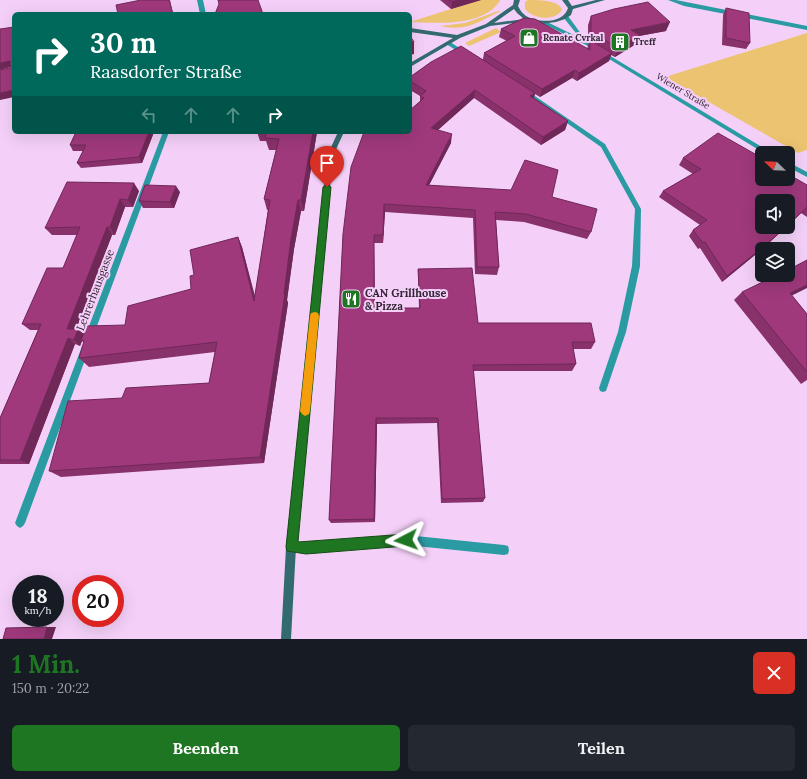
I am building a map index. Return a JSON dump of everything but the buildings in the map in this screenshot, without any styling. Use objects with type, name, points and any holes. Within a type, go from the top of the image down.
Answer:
[{"type":"main road","points":[[412,64],[458,37],[488,25],[515,6],[517,0]]},
{"type":"main road","points":[[488,25],[531,20],[543,22],[557,21],[569,14],[570,8],[565,0]]},
{"type":"main road","points":[[570,8],[602,0]]},
{"type":"main road","points":[[515,6],[519,13],[531,20]]},
{"type":"main road","points":[[412,30],[458,37]]},
{"type":"main road","points":[[286,639],[291,547],[330,156],[340,134]]},
{"type":"street","points":[[200,0],[203,12]]},
{"type":"street","points":[[671,0],[684,4],[807,28]]},
{"type":"street","name":"Wiener Straße","points":[[566,17],[588,44]]},
{"type":"street","name":"Wiener Straße","points":[[543,22],[588,44],[757,146]]},
{"type":"street","points":[[448,43],[474,59]]},
{"type":"street","points":[[519,88],[603,146],[638,209],[636,266],[622,332],[603,388]]},
{"type":"street","name":"Lehrerhausgasse","points":[[20,522],[165,134]]},
{"type":"street","points":[[795,168],[807,175]]},
{"type":"street","points":[[291,547],[306,548],[406,540],[504,550]]},
{"type":"shaded area","points":[[479,0],[500,0],[492,9],[482,15],[459,22],[433,23],[412,21]]},
{"type":"shaded area","points":[[528,0],[553,2],[562,10],[558,14],[549,18],[538,17],[525,9],[525,2]]},
{"type":"shaded area","points":[[501,11],[465,27],[449,28],[440,26],[465,23]]},
{"type":"shaded area","points":[[496,28],[501,32],[469,46],[465,43]]},
{"type":"shaded area","points":[[807,33],[807,150],[798,153],[795,151],[795,146],[786,146],[665,77]]},
{"type":"slow traffic","points":[[305,411],[315,316]]},
{"type":"place","name":"Renate Cvrkal","points":[[529,38]]},
{"type":"place","name":"Treff","points":[[620,42]]},
{"type":"place","name":"CAN Grillhouse & Pizza","points":[[351,299]]},
{"type":"route","points":[[327,187],[291,547],[306,548],[406,540]]}]
